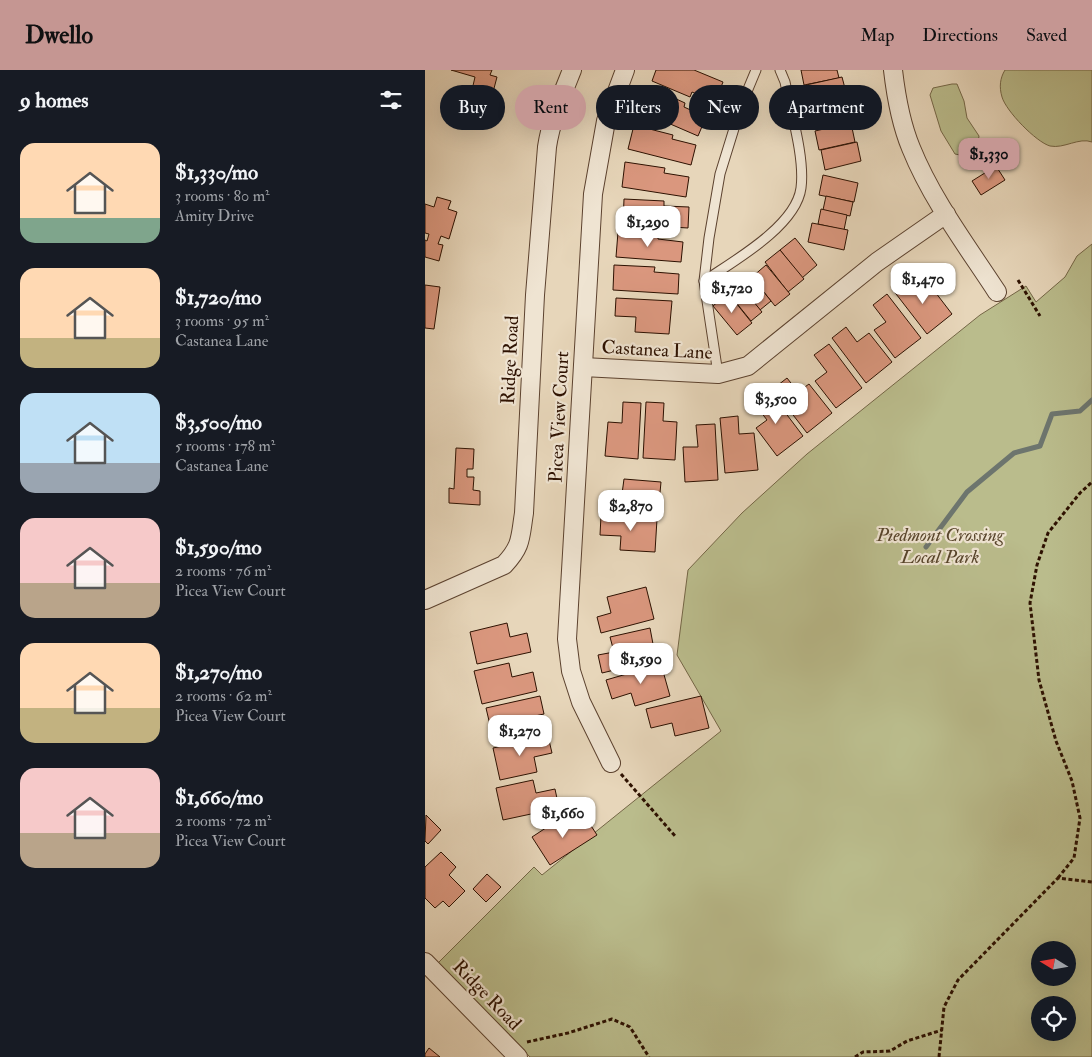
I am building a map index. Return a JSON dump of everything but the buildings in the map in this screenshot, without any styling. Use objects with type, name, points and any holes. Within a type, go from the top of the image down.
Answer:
[{"type":"street","name":"Ridge Road","points":[[425,600],[504,565],[519,546],[524,514],[535,295],[547,147],[556,112],[573,70]]},
{"type":"street","name":"Picea View Court","points":[[611,762],[581,702],[571,671],[567,638],[593,194],[606,121],[625,70]]},
{"type":"street","points":[[893,70],[901,117],[910,146],[920,168],[946,214],[997,292]]},
{"type":"street","name":"Castanea Lane","points":[[583,367],[718,374],[749,366],[877,262],[946,214]]},
{"type":"street","name":"Ridge Road","points":[[425,962],[521,1050]]},
{"type":"lane","points":[[718,374],[704,281],[709,238],[720,174],[741,106],[756,70]]},
{"type":"lane","points":[[704,281],[765,240],[794,206],[801,189],[801,166],[785,82],[780,70]]},
{"type":"path","points":[[1018,280],[1040,316]]},
{"type":"path","points":[[939,1057],[944,1008],[958,980],[1058,878],[1074,858],[1081,818],[1072,781],[1057,741],[1039,680],[1030,603],[1037,565],[1048,533],[1092,482]]},
{"type":"path","points":[[611,762],[675,836]]},
{"type":"path","points":[[1058,878],[1092,882]]},
{"type":"path","points":[[521,1050],[612,1019],[630,1027],[649,1057]]},
{"type":"path","points":[[855,1057],[863,1052],[890,1051],[907,1041],[942,1030]]},
{"type":"green space","points":[[1005,70],[1092,70],[1092,142],[1082,141],[1061,146],[1050,146],[1037,139],[1015,118],[1002,97],[1000,86]]},
{"type":"green space","points":[[957,84],[964,101],[967,118],[979,136],[978,143],[960,155],[955,154],[941,131],[930,95],[933,88]]},
{"type":"green space","name":"Piedmont Crossing Local Park","points":[[1092,244],[1092,1057],[530,1057],[438,963],[534,867],[542,875],[721,731],[677,655],[688,570],[742,513],[807,454],[980,315],[1026,286],[1036,302],[1065,277],[1077,256]]},
{"type":"waterway","points":[[926,547],[967,492],[1014,453],[1040,446],[1052,414],[1080,411],[1092,400]]}]
